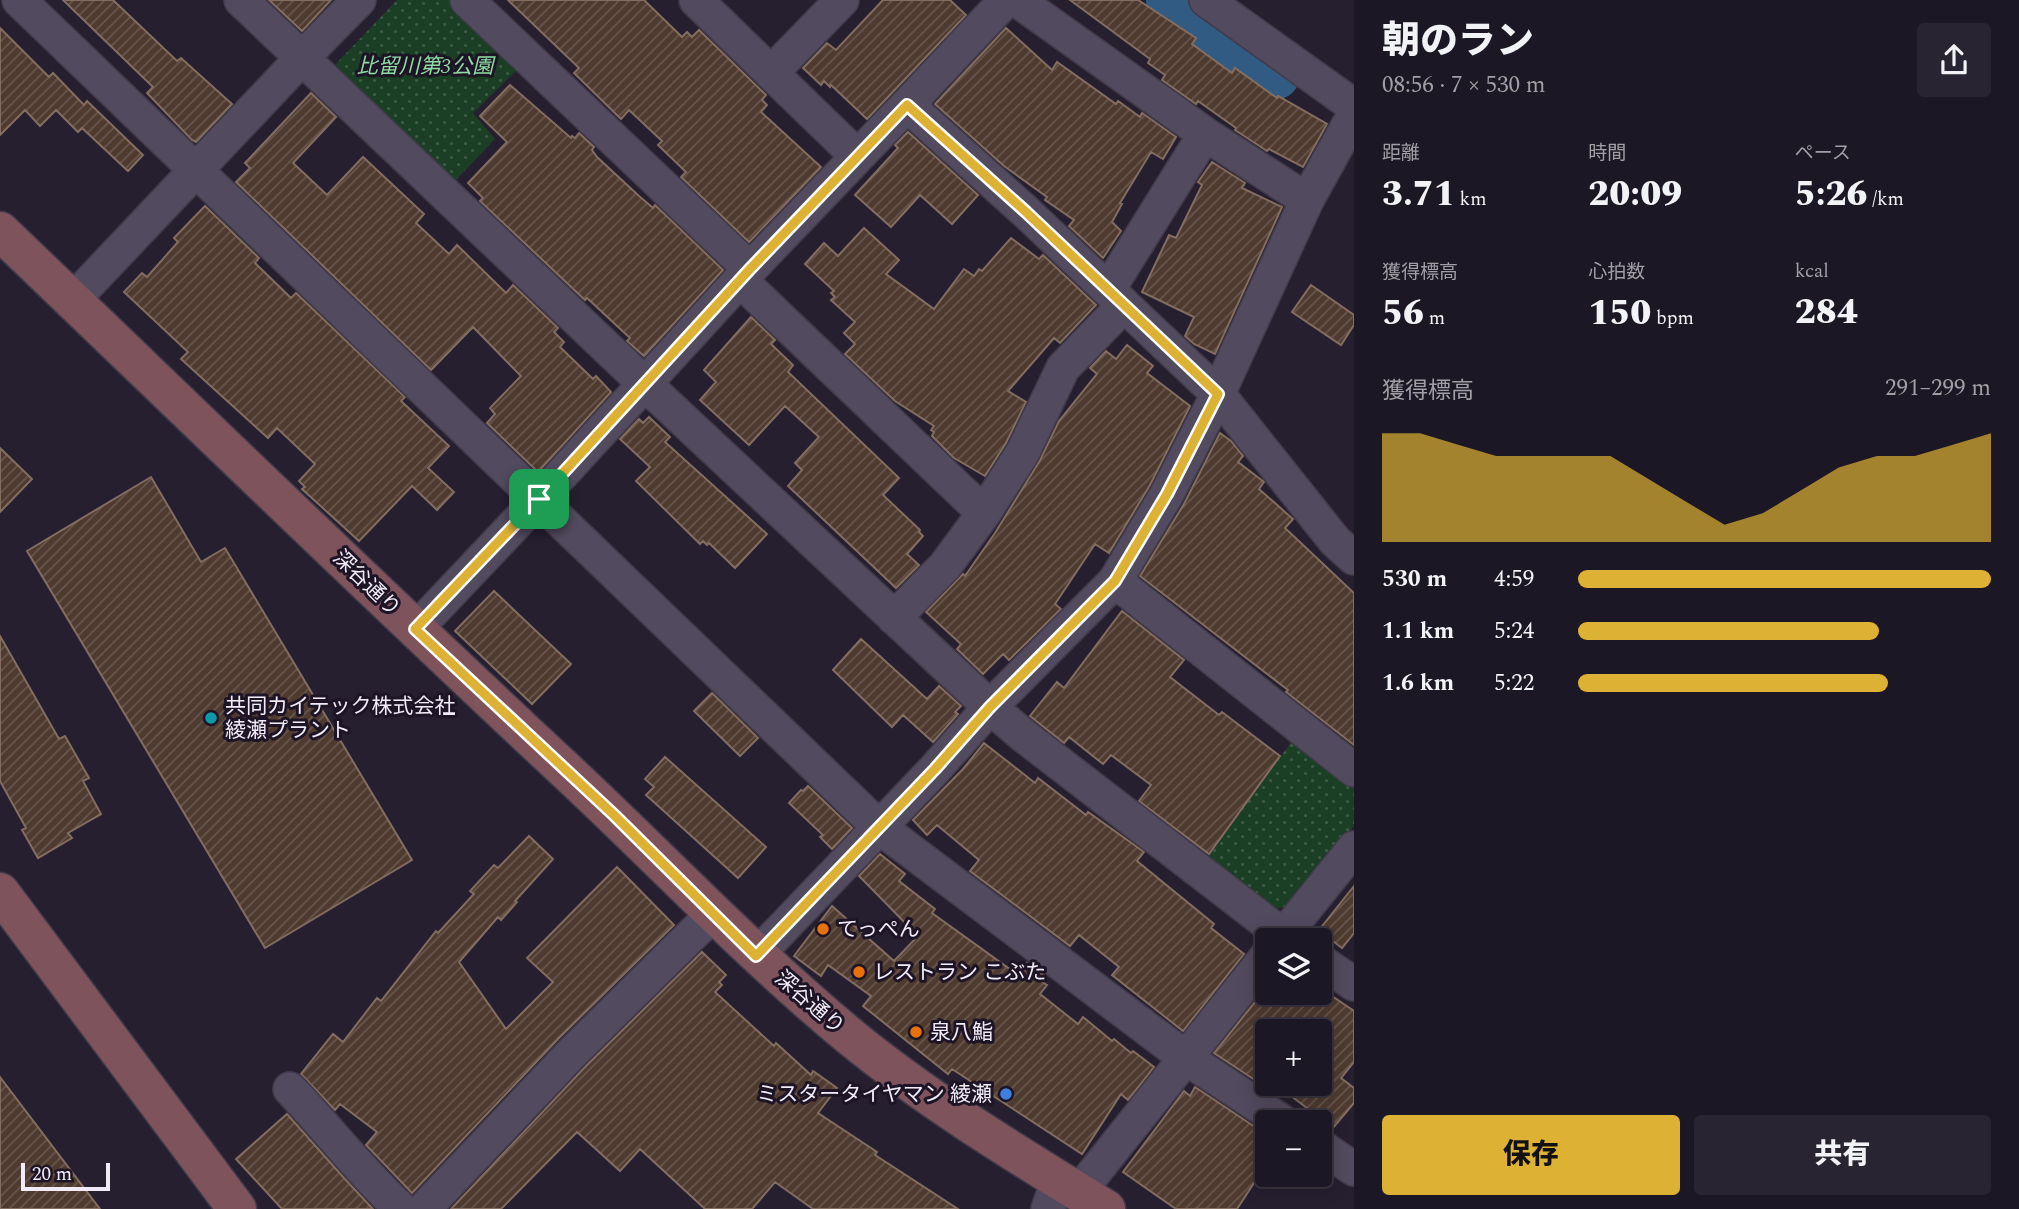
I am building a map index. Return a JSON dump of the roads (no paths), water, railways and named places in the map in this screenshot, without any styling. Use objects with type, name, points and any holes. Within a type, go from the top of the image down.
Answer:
[{"type":"street","points":[[19,0],[879,827],[1185,1058],[1265,1110]]},
{"type":"street","points":[[241,0],[990,707],[1261,928]]},
{"type":"street","points":[[73,300],[359,0]]},
{"type":"street","points":[[467,0],[984,513]]},
{"type":"street","points":[[696,0],[857,156]]},
{"type":"street","points":[[772,74],[842,0]]},
{"type":"street","points":[[415,629],[1006,0]]},
{"type":"street","points":[[1017,0],[1205,134],[1307,200]]},
{"type":"street","points":[[1219,3],[1354,106]]},
{"type":"street","points":[[907,105],[1218,394],[1335,541],[1354,558]]},
{"type":"street","points":[[756,956],[935,769],[990,707],[1115,581],[1167,494],[1218,394],[1307,200],[1354,115]]},
{"type":"street","points":[[894,618],[944,566],[984,513],[1023,452],[1063,368],[1116,298],[1205,134]]},
{"type":"street","name":"深谷通り","points":[[0,231],[415,629],[614,815],[756,956],[850,1037],[1072,1198]]},
{"type":"street","points":[[1115,581],[1354,770]]},
{"type":"street","points":[[1291,928],[1354,848]]},
{"type":"street","points":[[0,892],[237,1209]]},
{"type":"street","points":[[424,1209],[572,1053],[713,914]]},
{"type":"street","points":[[1332,969],[1354,984]]},
{"type":"street","points":[[1072,1198],[1255,972]]},
{"type":"street","points":[[290,1089],[401,1209]]},
{"type":"street","points":[[1332,1154],[1354,1169]]},
{"type":"waterway","points":[[1173,0],[1274,73]]},
{"type":"place","name":"共同カイテック株式会社 綾瀬プラント","points":[[211,718]]},
{"type":"place","name":"てっぺん","points":[[823,929]]},
{"type":"place","name":"レストラン こぶた","points":[[859,972]]},
{"type":"place","name":"泉八鮨","points":[[916,1032]]},
{"type":"place","name":"ミスタータイヤマン 綾瀬","points":[[1006,1094]]},
{"type":"park label","name":"比留川第3公園","points":[[425,66]]}]
